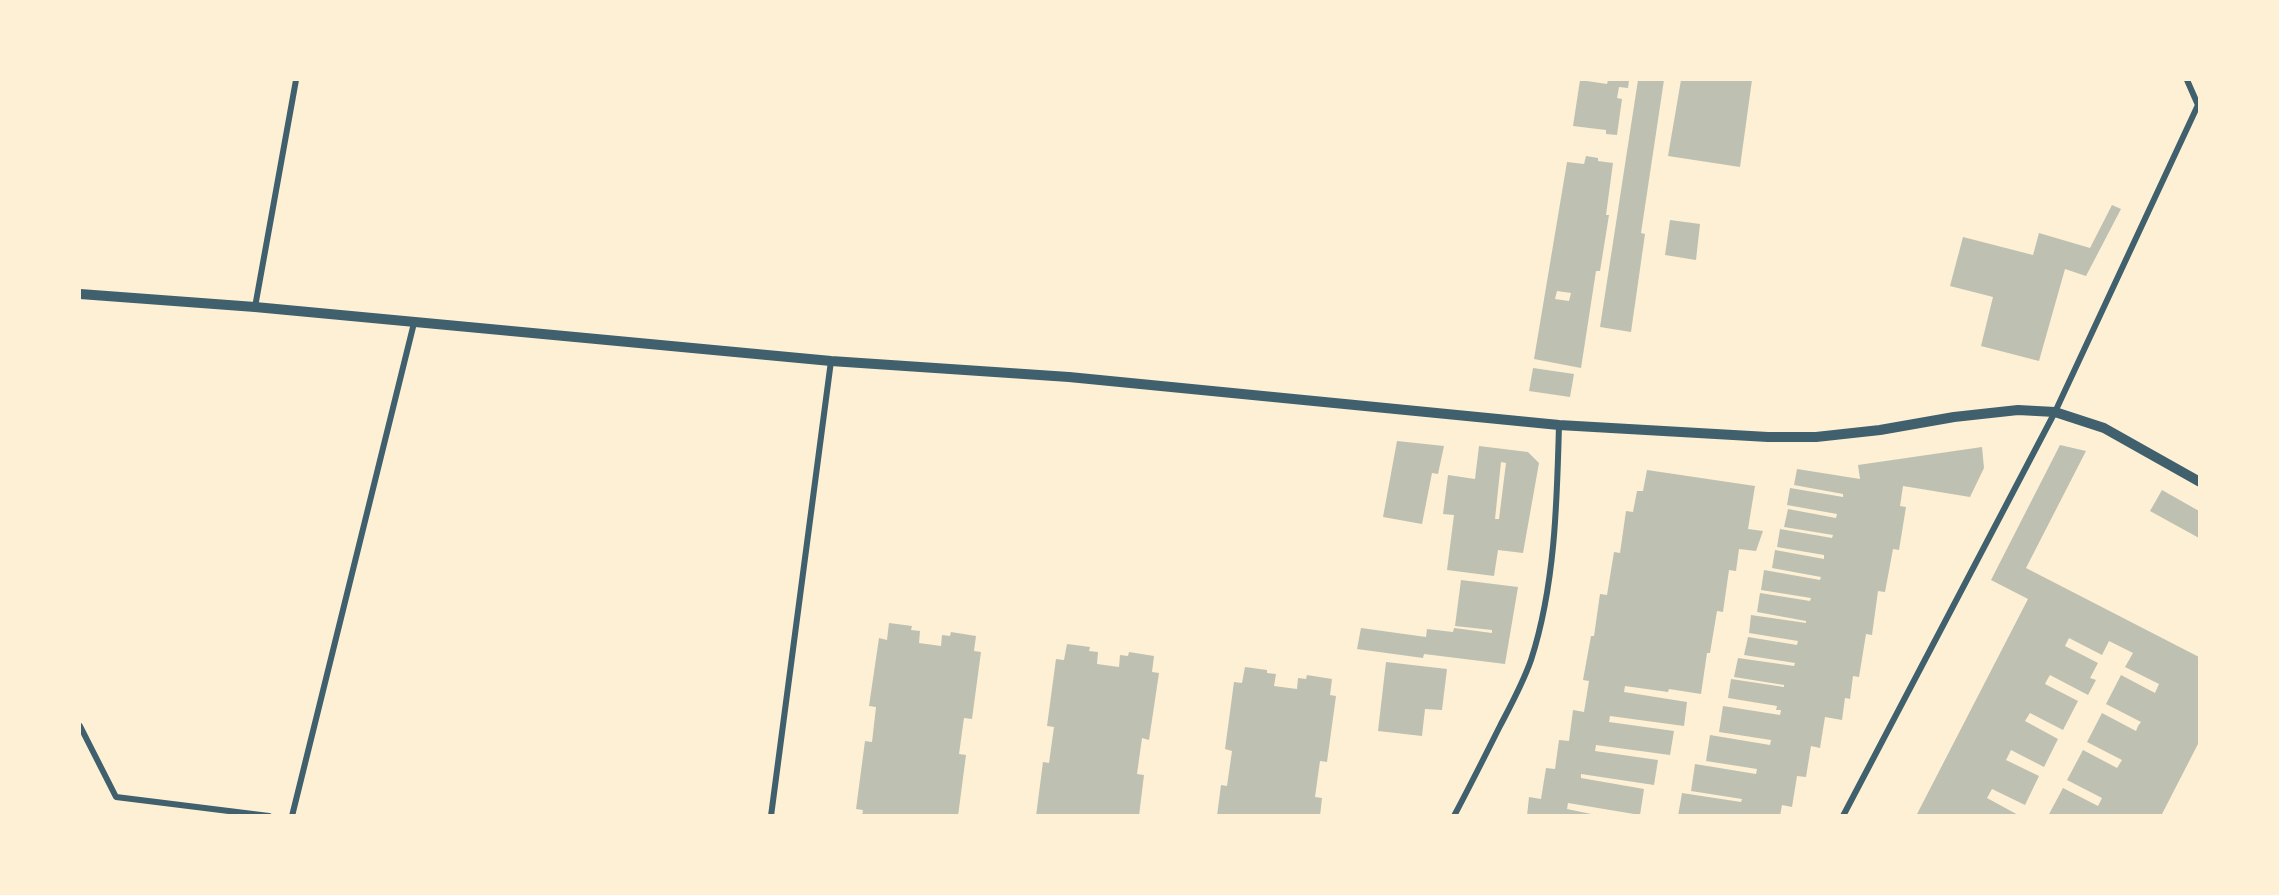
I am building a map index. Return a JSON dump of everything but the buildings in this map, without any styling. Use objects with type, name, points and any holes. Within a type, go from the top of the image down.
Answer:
[{"type":"street","points":[[255,307],[296,80]]},
{"type":"street","points":[[1843,816],[2055,412],[2198,105],[2187,80]]},
{"type":"street","points":[[80,294],[255,307],[831,362],[1069,377],[1559,425],[1768,437],[1816,437],[2018,410],[2055,412],[2104,428],[2199,482]]},
{"type":"street","points":[[292,816],[414,323]]},
{"type":"street","points":[[771,816],[831,362]]},
{"type":"street","points":[[1454,816],[1521,687],[1539,631],[1552,539],[1558,477],[1559,425]]},
{"type":"street","points":[[80,726],[116,797],[269,816]]}]
